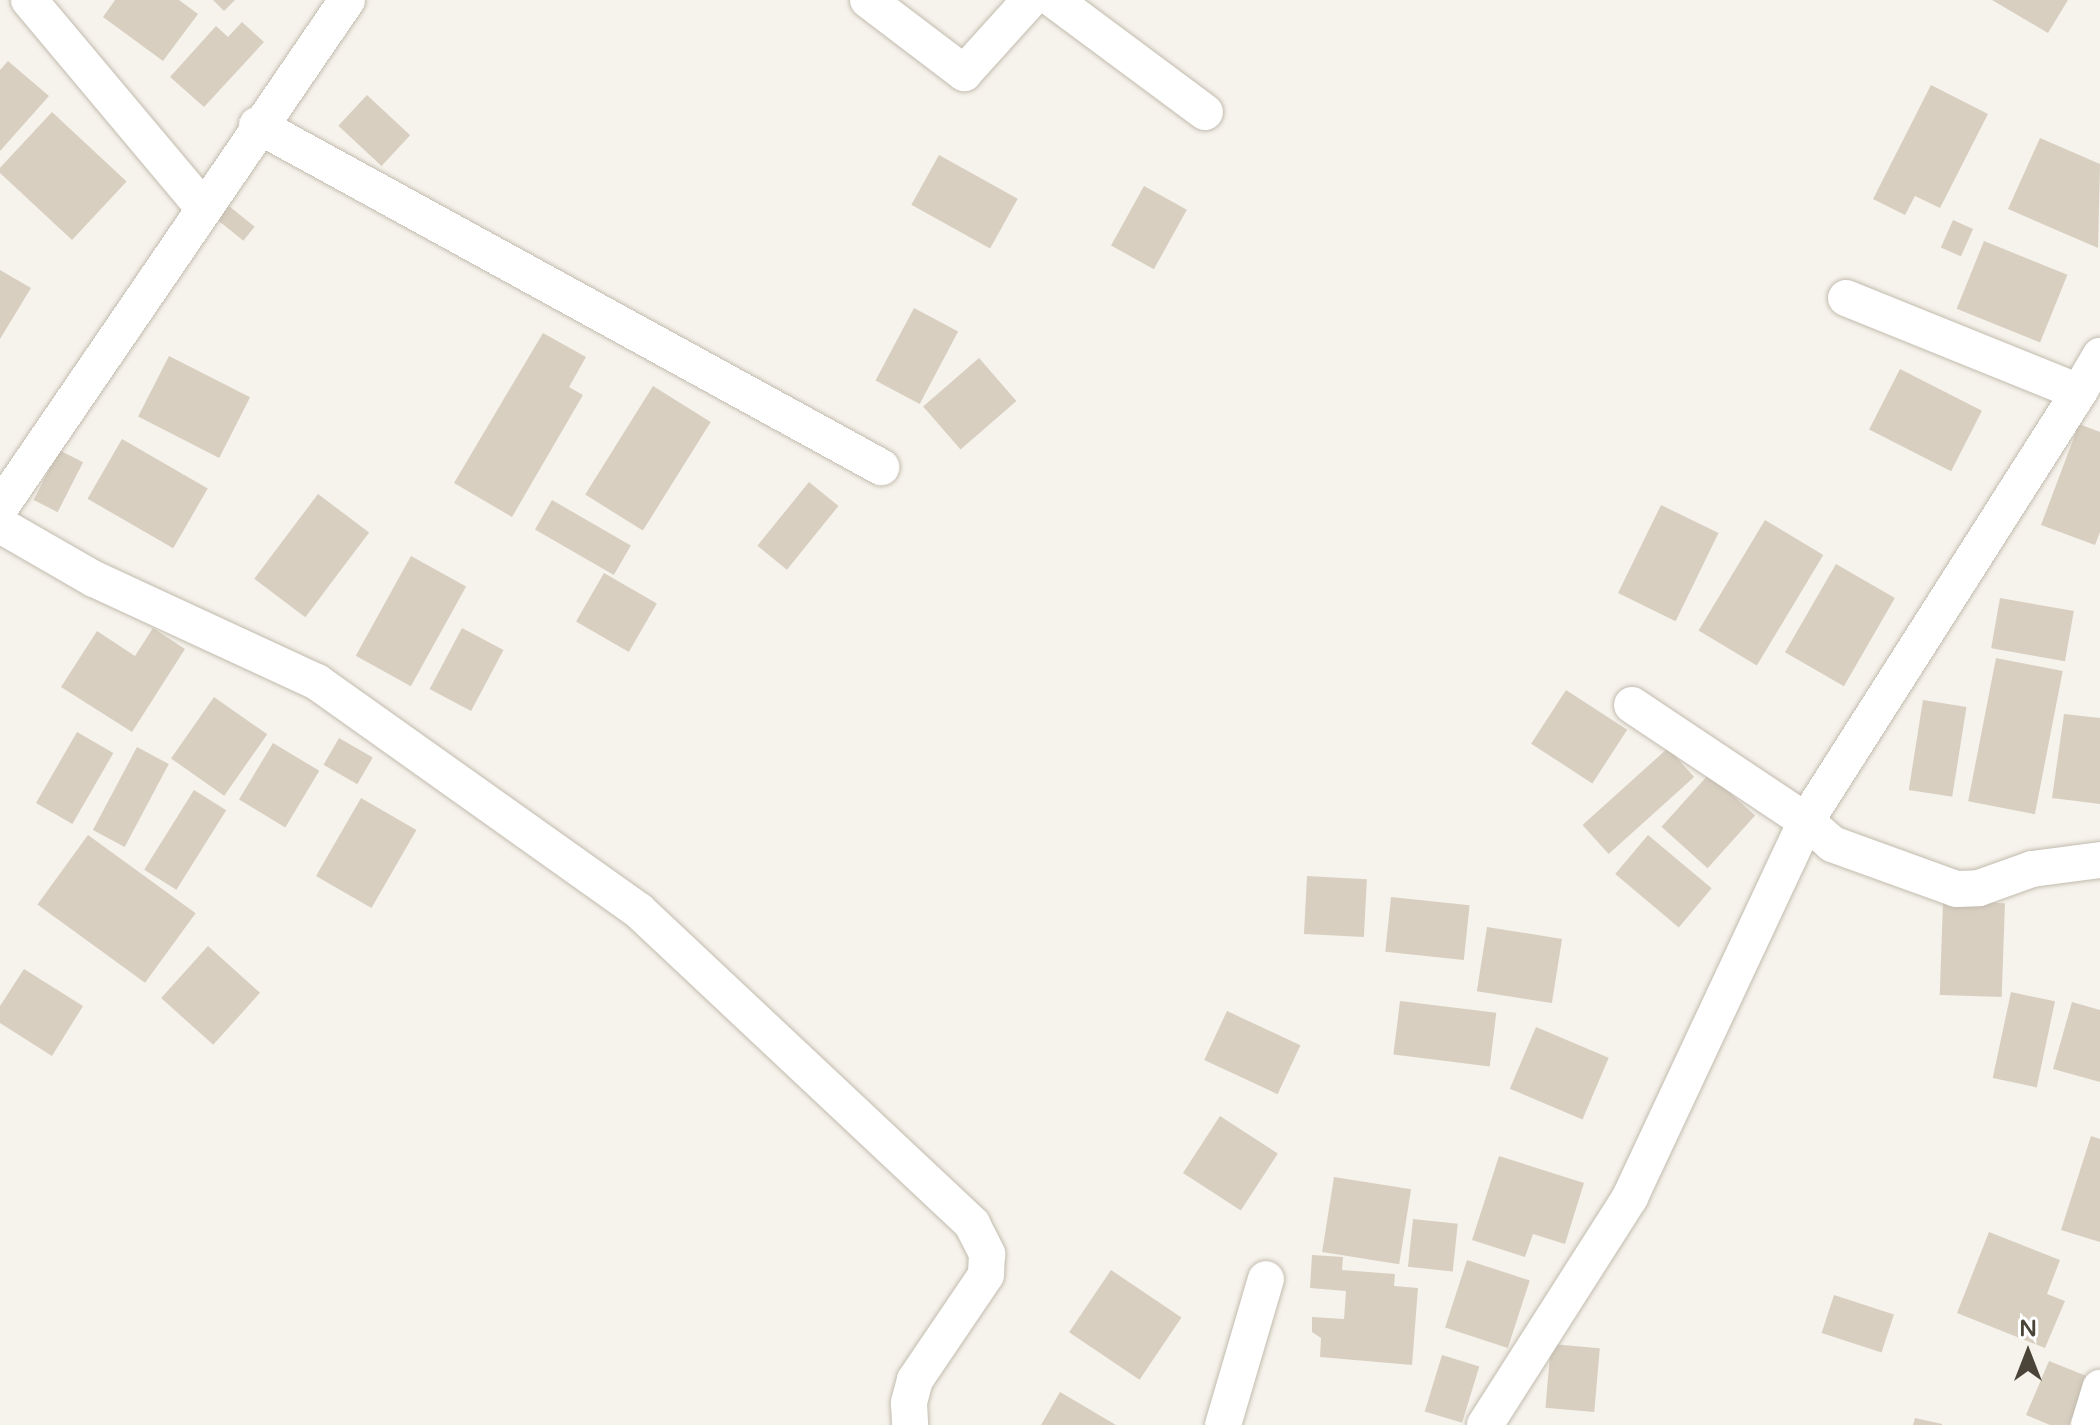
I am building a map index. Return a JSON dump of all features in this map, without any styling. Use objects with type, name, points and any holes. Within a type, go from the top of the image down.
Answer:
[{"type":"street","points":[[29,0],[202,206]]},
{"type":"street","points":[[0,508],[257,125],[347,0]]},
{"type":"street","points":[[868,0],[964,73],[1030,0]]},
{"type":"street","points":[[1054,0],[1205,112]]},
{"type":"street","points":[[257,125],[881,467]]},
{"type":"street","points":[[1846,298],[2079,392]]},
{"type":"street","points":[[1485,1425],[1630,1197],[1806,821],[2100,356]]},
{"type":"street","points":[[0,525],[94,579],[317,682],[639,911],[972,1224],[987,1254],[986,1275],[915,1380],[909,1403],[910,1425]]},
{"type":"street","points":[[1632,705],[1806,821],[1832,844],[1956,889],[1979,888],[2032,869],[2100,860]]},
{"type":"street","points":[[1223,1425],[1266,1279]]},
{"type":"street","points":[[2089,1425],[2100,1388]]},
{"type":"building","points":[[115,0],[179,0],[198,14],[163,61],[103,17]]},
{"type":"building","points":[[213,0],[235,0],[224,11]]},
{"type":"building","points":[[1992,0],[2068,0],[2048,33]]},
{"type":"building","points":[[242,22],[264,42],[204,107],[170,77],[216,26],[228,37]]},
{"type":"building","points":[[8,61],[49,96],[0,151],[0,70]]},
{"type":"building","points":[[1931,85],[1988,114],[1940,208],[1915,196],[1905,215],[1873,199]]},
{"type":"building","points":[[367,95],[410,135],[382,166],[338,126]]},
{"type":"building","points":[[52,112],[127,182],[72,240],[0,173],[0,168]]},
{"type":"building","points":[[2040,138],[2100,164],[2098,248],[2008,209]]},
{"type":"building","points":[[939,155],[1018,199],[990,248],[911,205]]},
{"type":"building","points":[[1144,186],[1187,210],[1154,269],[1111,245]]},
{"type":"building","points":[[229,206],[255,227],[243,241],[218,220]]},
{"type":"building","points":[[1953,220],[1973,229],[1961,256],[1941,247]]},
{"type":"building","points":[[1984,241],[2067,275],[2040,342],[1957,309]]},
{"type":"building","points":[[0,270],[31,288],[0,339]]},
{"type":"building","points":[[914,308],[958,331],[920,404],[876,380]]},
{"type":"building","points":[[543,333],[586,357],[569,387],[583,395],[512,517],[454,483]]},
{"type":"building","points":[[169,356],[250,397],[219,458],[138,417]]},
{"type":"building","points":[[979,358],[1016,401],[961,450],[923,407]]},
{"type":"building","points":[[1900,369],[1982,411],[1951,471],[1869,430]]},
{"type":"building","points":[[653,386],[711,422],[643,531],[585,495]]},
{"type":"building","points":[[2079,424],[2100,432],[2100,532],[2095,545],[2041,525]]},
{"type":"building","points":[[122,439],[208,488],[173,548],[88,499]]},
{"type":"building","points":[[59,450],[83,462],[58,512],[34,500]]},
{"type":"building","points":[[809,482],[839,506],[787,570],[757,546]]},
{"type":"building","points":[[318,494],[369,533],[305,617],[254,579]]},
{"type":"building","points":[[552,500],[631,546],[614,575],[535,529]]},
{"type":"building","points":[[1661,505],[1719,533],[1676,621],[1618,593]]},
{"type":"building","points":[[1765,520],[1823,555],[1757,666],[1699,631]]},
{"type":"building","points":[[411,556],[466,587],[411,686],[356,656]]},
{"type":"building","points":[[1836,564],[1895,598],[1844,686],[1785,652]]},
{"type":"building","points":[[604,573],[657,604],[629,652],[576,621]]},
{"type":"building","points":[[2000,598],[2074,611],[2065,661],[1991,648]]},
{"type":"building","points":[[153,628],[185,649],[132,732],[61,687],[97,631],[135,656]]},
{"type":"building","points":[[462,628],[503,650],[471,711],[430,689]]},
{"type":"building","points":[[1996,658],[2063,671],[2035,814],[1968,801]]},
{"type":"building","points":[[1566,690],[1627,730],[1592,783],[1531,744]]},
{"type":"building","points":[[214,697],[267,734],[224,796],[171,758]]},
{"type":"building","points":[[1923,700],[1966,707],[1952,797],[1909,790]]},
{"type":"building","points":[[2064,714],[2100,718],[2100,804],[2052,798]]},
{"type":"building","points":[[77,732],[113,753],[72,824],[36,803]]},
{"type":"building","points":[[339,738],[373,758],[357,784],[324,765]]},
{"type":"building","points":[[273,743],[319,771],[285,827],[239,800]]},
{"type":"building","points":[[137,747],[169,764],[125,847],[93,830]]},
{"type":"building","points":[[1668,748],[1694,777],[1609,854],[1583,825]]},
{"type":"building","points":[[1709,774],[1755,815],[1708,868],[1661,827]]},
{"type":"building","points":[[194,790],[226,810],[176,890],[144,870]]},
{"type":"building","points":[[361,798],[416,830],[371,908],[316,876]]},
{"type":"building","points":[[88,835],[196,913],[145,983],[37,905]]},
{"type":"building","points":[[1648,835],[1712,888],[1679,927],[1615,874]]},
{"type":"building","points":[[1307,876],[1367,879],[1364,937],[1304,934]]},
{"type":"building","points":[[1391,897],[1470,905],[1464,960],[1385,952]]},
{"type":"building","points":[[1943,901],[2005,903],[2002,997],[1940,995]]},
{"type":"building","points":[[1487,927],[1562,939],[1552,1003],[1477,991]]},
{"type":"building","points":[[208,946],[260,993],[213,1045],[161,998]]},
{"type":"building","points":[[24,969],[83,1006],[52,1056],[0,1023],[0,1006]]},
{"type":"building","points":[[2011,992],[2055,1001],[2037,1087],[1993,1078]]},
{"type":"building","points":[[1400,1001],[1496,1013],[1490,1066],[1393,1055]]},
{"type":"building","points":[[2072,1002],[2100,1010],[2100,1082],[2053,1069]]},
{"type":"building","points":[[1227,1011],[1300,1045],[1278,1094],[1204,1060]]},
{"type":"building","points":[[1536,1027],[1609,1058],[1583,1120],[1510,1089]]},
{"type":"building","points":[[1220,1116],[1278,1154],[1241,1211],[1183,1173]]},
{"type":"building","points":[[2091,1136],[2100,1139],[2100,1242],[2061,1230]]},
{"type":"building","points":[[1499,1156],[1584,1183],[1565,1244],[1533,1234],[1525,1257],[1472,1240]]},
{"type":"building","points":[[1334,1177],[1411,1189],[1399,1264],[1322,1252]]},
{"type":"building","points":[[1413,1219],[1458,1224],[1453,1271],[1408,1267]]},
{"type":"building","points":[[1989,1232],[2060,1260],[2047,1294],[2065,1301],[2045,1348],[1957,1313]]},
{"type":"building","points":[[1312,1255],[1343,1257],[1342,1270],[1395,1274],[1394,1286],[1418,1288],[1412,1365],[1320,1357],[1321,1338],[1312,1332],[1312,1317],[1344,1319],[1346,1291],[1310,1288]]},
{"type":"building","points":[[1467,1260],[1530,1280],[1508,1348],[1445,1328]]},
{"type":"building","points":[[1111,1270],[1181,1318],[1140,1380],[1069,1332]]},
{"type":"building","points":[[1834,1295],[1894,1314],[1882,1353],[1822,1333]]},
{"type":"building","points":[[1551,1344],[1600,1348],[1594,1412],[1545,1408]]},
{"type":"building","points":[[1442,1355],[1479,1366],[1462,1423],[1425,1411]]},
{"type":"building","points":[[2049,1361],[2089,1377],[2069,1425],[2050,1425],[2026,1415]]},
{"type":"building","points":[[1060,1392],[1116,1425],[1041,1425]]},
{"type":"building","points":[[1915,1418],[1942,1424],[1942,1425],[1913,1425]]}]
